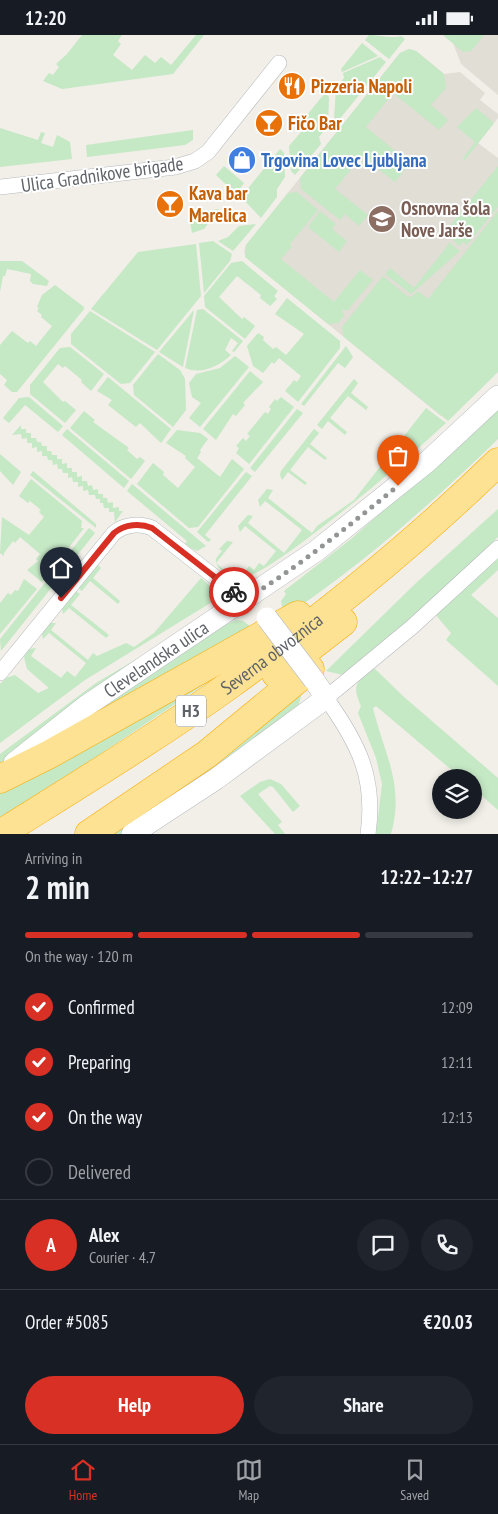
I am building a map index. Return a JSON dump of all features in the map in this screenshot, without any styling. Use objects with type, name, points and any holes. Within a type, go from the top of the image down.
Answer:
[{"type":"highway","name":"Severna obvoznica","points":[[0,834],[146,742],[230,684],[318,619],[450,508],[498,462]]},
{"type":"highway","name":"Severna obvoznica","points":[[36,834],[167,751],[248,695],[356,612],[498,488]]},
{"type":"highway","points":[[0,779],[50,755],[205,669],[313,605],[372,575]]},
{"type":"highway","points":[[90,834],[191,765],[249,720],[314,665],[356,612]]},
{"type":"street","name":"Ulica Gradnikove brigade","points":[[0,187],[175,167],[195,161],[208,152],[279,63]]},
{"type":"street","name":"Clevelandska ulica","points":[[0,773],[86,706],[316,551],[427,462],[498,396]]},
{"type":"street","points":[[0,673],[114,533],[124,527],[142,525],[152,528],[266,618],[314,680],[352,735],[363,762],[369,793],[368,834]]},
{"type":"street","points":[[132,834],[216,779],[326,698],[412,627],[498,548]]},
{"type":"shaded area","points":[[443,35],[498,35],[498,95],[461,64],[453,43]]},
{"type":"shaded area","name":"Osnovna šola Nove Jarše","points":[[409,49],[416,51],[444,74],[460,72],[485,93],[480,100],[498,114],[498,118],[478,143],[498,158],[498,358],[441,416],[249,260],[244,252],[246,245],[400,53]]},
{"type":"green space","points":[[82,35],[122,35],[118,41],[121,44],[113,55],[132,70],[145,55],[155,63],[161,57],[171,65],[196,35],[204,35],[173,74],[62,89],[43,81],[49,73],[53,75],[59,67],[56,64],[67,54]]},
{"type":"green space","points":[[369,35],[401,36],[405,39],[389,59],[365,40]]},
{"type":"green space","points":[[443,35],[484,35],[471,51],[463,52]]},
{"type":"green space","points":[[362,43],[378,56],[342,72],[341,69]]},
{"type":"green space","points":[[409,49],[416,51],[444,74],[446,88],[431,105],[448,120],[439,130],[393,93],[366,127],[410,163],[395,182],[362,156],[335,189],[368,215],[359,226],[345,214],[340,220],[301,189],[300,178],[400,53]]},
{"type":"green space","points":[[380,57],[386,62],[338,121],[334,118],[336,89],[344,78],[343,73]]},
{"type":"green space","points":[[325,93],[329,97],[328,126],[319,137],[321,144],[295,175],[291,171],[289,146],[302,131],[298,126]]},
{"type":"green space","points":[[476,108],[494,123],[465,160],[463,158],[475,142],[457,127]]},
{"type":"green space","points":[[0,128],[38,140],[41,132],[45,133],[41,143],[53,147],[57,135],[70,142],[72,159],[0,167]]},
{"type":"green space","points":[[193,130],[193,140],[185,145],[87,157],[86,145]]},
{"type":"green space","points":[[280,149],[284,153],[285,177],[277,189],[277,197],[261,218],[241,197]]},
{"type":"green space","points":[[224,166],[244,183],[236,194],[216,175]]},
{"type":"green space","points":[[498,166],[498,207],[467,245],[463,242],[459,246],[445,232]]},
{"type":"green space","points":[[297,192],[318,210],[290,244],[292,246],[281,259],[334,302],[360,270],[373,280],[347,311],[342,309],[344,316],[338,323],[328,324],[245,257],[246,245],[288,193]]},
{"type":"green space","points":[[219,209],[204,229],[192,233],[190,221],[195,219],[198,212]]},
{"type":"green space","points":[[320,211],[336,224],[332,229],[347,241],[339,252],[308,227]]},
{"type":"green space","points":[[498,211],[498,372],[448,421],[344,337],[342,327],[383,276],[407,296],[411,297],[418,291],[428,299]]},
{"type":"green space","points":[[256,224],[233,251],[218,241],[228,237],[239,226]]},
{"type":"green space","points":[[213,241],[232,254],[230,261],[204,293],[199,243]]},
{"type":"green space","points":[[449,242],[460,251],[411,294],[385,274],[390,268],[414,288]]},
{"type":"green space","points":[[196,244],[201,296],[157,350],[91,309],[138,252]]},
{"type":"green space","points":[[0,261],[22,261],[49,281],[47,286],[33,284],[30,281],[31,274],[7,269],[5,276],[3,276],[0,292]]},
{"type":"green space","points":[[242,261],[278,291],[274,296],[277,299],[270,306],[260,298],[261,295],[237,276],[219,297],[242,319],[244,317],[255,326],[245,339],[205,307],[204,296],[231,263]]},
{"type":"green space","points":[[55,285],[84,307],[84,309],[17,392],[12,392],[4,385],[7,380],[0,374],[0,345],[12,331],[28,343],[30,341],[36,346],[52,326],[41,317],[42,315],[37,311],[39,308],[37,307],[42,295]]},
{"type":"green space","points":[[287,298],[340,341],[340,348],[298,402],[285,391],[294,380],[297,382],[301,376],[279,358],[274,364],[272,362],[263,373],[253,366],[247,346],[258,333],[264,337],[263,340],[273,349],[276,347],[286,355],[304,334],[275,314]]},
{"type":"green space","points":[[203,309],[243,341],[234,352],[232,351],[238,343],[231,338],[225,350],[231,355],[216,366],[204,370],[191,370],[185,368],[197,310]]},
{"type":"green space","points":[[194,310],[183,367],[159,352]]},
{"type":"green space","points":[[90,311],[155,352],[130,383],[121,384],[71,344],[71,334]]},
{"type":"green space","points":[[346,346],[353,357],[345,368],[338,363],[304,406],[301,404]]},
{"type":"green space","points":[[70,347],[104,374],[91,391],[81,382],[82,380],[65,366],[63,368],[58,364],[43,382],[63,402],[65,401],[76,410],[65,423],[30,394],[30,385],[60,348]]},
{"type":"green space","points":[[158,354],[180,370],[185,379],[186,410],[173,427],[134,395],[133,385]]},
{"type":"green space","points":[[235,356],[249,367],[200,427],[189,418],[201,403],[192,397],[189,383],[196,374],[220,368]]},
{"type":"green space","points":[[250,371],[263,382],[243,403],[245,405],[236,416],[233,414],[216,440],[203,429]]},
{"type":"green space","points":[[108,377],[171,429],[161,443],[140,423],[136,427],[108,405],[112,400],[97,391]]},
{"type":"green space","points":[[354,379],[358,383],[351,393],[368,407],[366,410],[348,396],[330,418],[347,432],[345,435],[328,421],[322,429],[317,425]]},
{"type":"green space","points":[[29,397],[63,426],[58,432],[25,405],[9,423],[3,418],[19,398]]},
{"type":"green space","points":[[281,397],[294,407],[249,464],[236,453],[239,448],[236,446],[243,438],[246,441],[250,436],[247,434],[265,412],[268,414],[271,409],[269,407],[275,399],[277,401]]},
{"type":"green space","points":[[426,408],[446,423],[402,463],[341,513],[285,555],[239,580],[249,566],[254,570],[259,563],[264,566],[276,551],[245,526],[240,532],[238,526],[248,515],[253,516],[248,523],[284,553],[302,530],[265,501],[260,507],[258,500],[267,489],[273,490],[268,498],[312,533],[317,526],[354,500]]},
{"type":"green space","points":[[297,409],[303,413],[255,472],[250,468]]},
{"type":"green space","points":[[498,409],[498,439],[395,533],[341,576],[284,617],[281,601],[286,594],[284,591],[351,539]]},
{"type":"green space","points":[[84,411],[95,420],[93,422],[129,448],[127,450],[137,459],[140,457],[145,461],[131,479],[70,428]]},
{"type":"green space","points":[[21,425],[21,429],[26,429],[26,433],[31,433],[31,438],[36,438],[37,442],[41,442],[42,446],[47,446],[47,451],[51,451],[52,455],[57,455],[57,459],[62,459],[62,464],[67,463],[67,468],[72,468],[72,472],[77,472],[77,477],[82,476],[82,481],[87,481],[88,486],[92,485],[93,490],[98,489],[98,494],[103,494],[103,498],[107,498],[108,503],[113,502],[113,508],[119,507],[119,511],[123,511],[115,522],[114,512],[109,512],[109,508],[104,508],[103,503],[100,503],[100,499],[96,499],[95,495],[89,495],[88,490],[83,491],[83,486],[78,487],[78,482],[73,482],[72,477],[68,478],[68,473],[63,473],[62,469],[58,469],[57,464],[53,465],[52,460],[48,460],[47,456],[42,456],[42,451],[37,452],[37,447],[32,448],[32,443],[27,443],[27,438],[22,439],[21,434],[12,435]]},
{"type":"green space","points":[[67,429],[129,481],[124,488],[62,435]]},
{"type":"green space","points":[[314,429],[319,433],[310,444],[327,458],[325,460],[308,447],[290,470],[307,483],[305,485],[288,472],[282,480],[281,471]]},
{"type":"green space","points":[[177,430],[200,433],[208,439],[197,458],[220,477],[232,459],[244,469],[198,527],[189,528],[137,484],[153,463],[178,488],[195,467],[185,458],[186,456],[166,443]]},
{"type":"green space","points":[[0,454],[21,472],[13,485],[0,471]]},
{"type":"green space","points":[[33,471],[96,524],[96,528],[30,475]]},
{"type":"green space","points":[[246,472],[252,476],[205,535],[211,540],[208,542],[197,532]]},
{"type":"green space","points":[[31,479],[82,521],[81,528],[84,528],[42,582],[27,570],[38,561],[36,559],[40,554],[20,537],[15,543],[13,541],[4,553],[4,556],[0,553],[2,517],[29,535],[44,517],[39,512],[41,510],[30,501],[28,503],[19,496]]},
{"type":"green space","points":[[132,484],[206,546],[197,551],[184,545],[187,541],[127,491]]},
{"type":"green space","points":[[498,509],[498,537],[460,573],[403,625],[343,675],[326,671],[416,583]]},
{"type":"green space","points":[[89,528],[95,533],[1,651],[0,639]]},
{"type":"green space","points":[[227,541],[233,542],[216,563],[222,551],[219,549]]},
{"type":"green space","points":[[498,554],[498,570],[471,595],[498,618],[498,686],[446,640],[451,633],[435,614]]},
{"type":"green space","points":[[217,563],[235,579],[223,571]]},
{"type":"green space","points":[[97,564],[101,568],[93,578],[120,601],[118,604],[90,581],[82,591],[78,588]]},
{"type":"green space","points":[[201,578],[217,592],[217,597],[212,602],[85,680],[0,743],[0,684],[6,678],[15,675],[38,693],[49,688],[27,669],[24,657],[29,649],[36,648],[31,656],[61,678],[67,671],[75,677],[86,663],[49,633],[43,639],[42,634],[49,623],[56,623],[51,630],[88,660],[93,653],[97,656],[126,643],[134,647],[154,633]]},
{"type":"green space","points":[[24,579],[37,589],[0,634],[0,603],[8,593],[11,595],[15,590],[18,591]]},
{"type":"green space","points":[[75,591],[80,594],[71,605],[109,635],[106,638],[69,608],[63,614],[62,609]]},
{"type":"green space","points":[[204,619],[0,763],[0,754],[96,683]]},
{"type":"green space","points":[[236,620],[243,621],[250,626],[51,746],[121,692],[223,626]]},
{"type":"green space","points":[[236,663],[96,757],[0,817],[0,790]]},
{"type":"green space","points":[[374,668],[404,697],[498,778],[498,810],[482,796],[482,769],[451,769],[376,706],[373,708],[391,770],[396,800],[391,834],[376,834],[382,784],[376,758],[358,713],[361,706],[356,688],[360,681]]},
{"type":"green space","points":[[302,692],[299,704],[294,711],[144,820],[121,834],[100,834]]},
{"type":"green space","points":[[270,779],[281,784],[300,806],[293,812],[273,787],[270,786],[258,794],[282,822],[278,825],[285,834],[275,834],[240,796],[260,782]]},
{"type":"way so far","points":[[234,592],[244,600],[260,590],[316,551],[398,486]]},
{"type":"place","name":"Pizzeria Napoli","points":[[292,86]]},
{"type":"place","name":"Fičo Bar","points":[[269,123]]},
{"type":"place","name":"Trgovina Lovec Ljubljana","points":[[242,160]]},
{"type":"place","name":"Kava bar Marelica","points":[[170,204]]},
{"type":"place","name":"Osnovna šola Nove Jarše","points":[[382,219]]},
{"type":"route","points":[[61,598],[114,533],[124,527],[142,525],[152,528],[234,592]]}]
